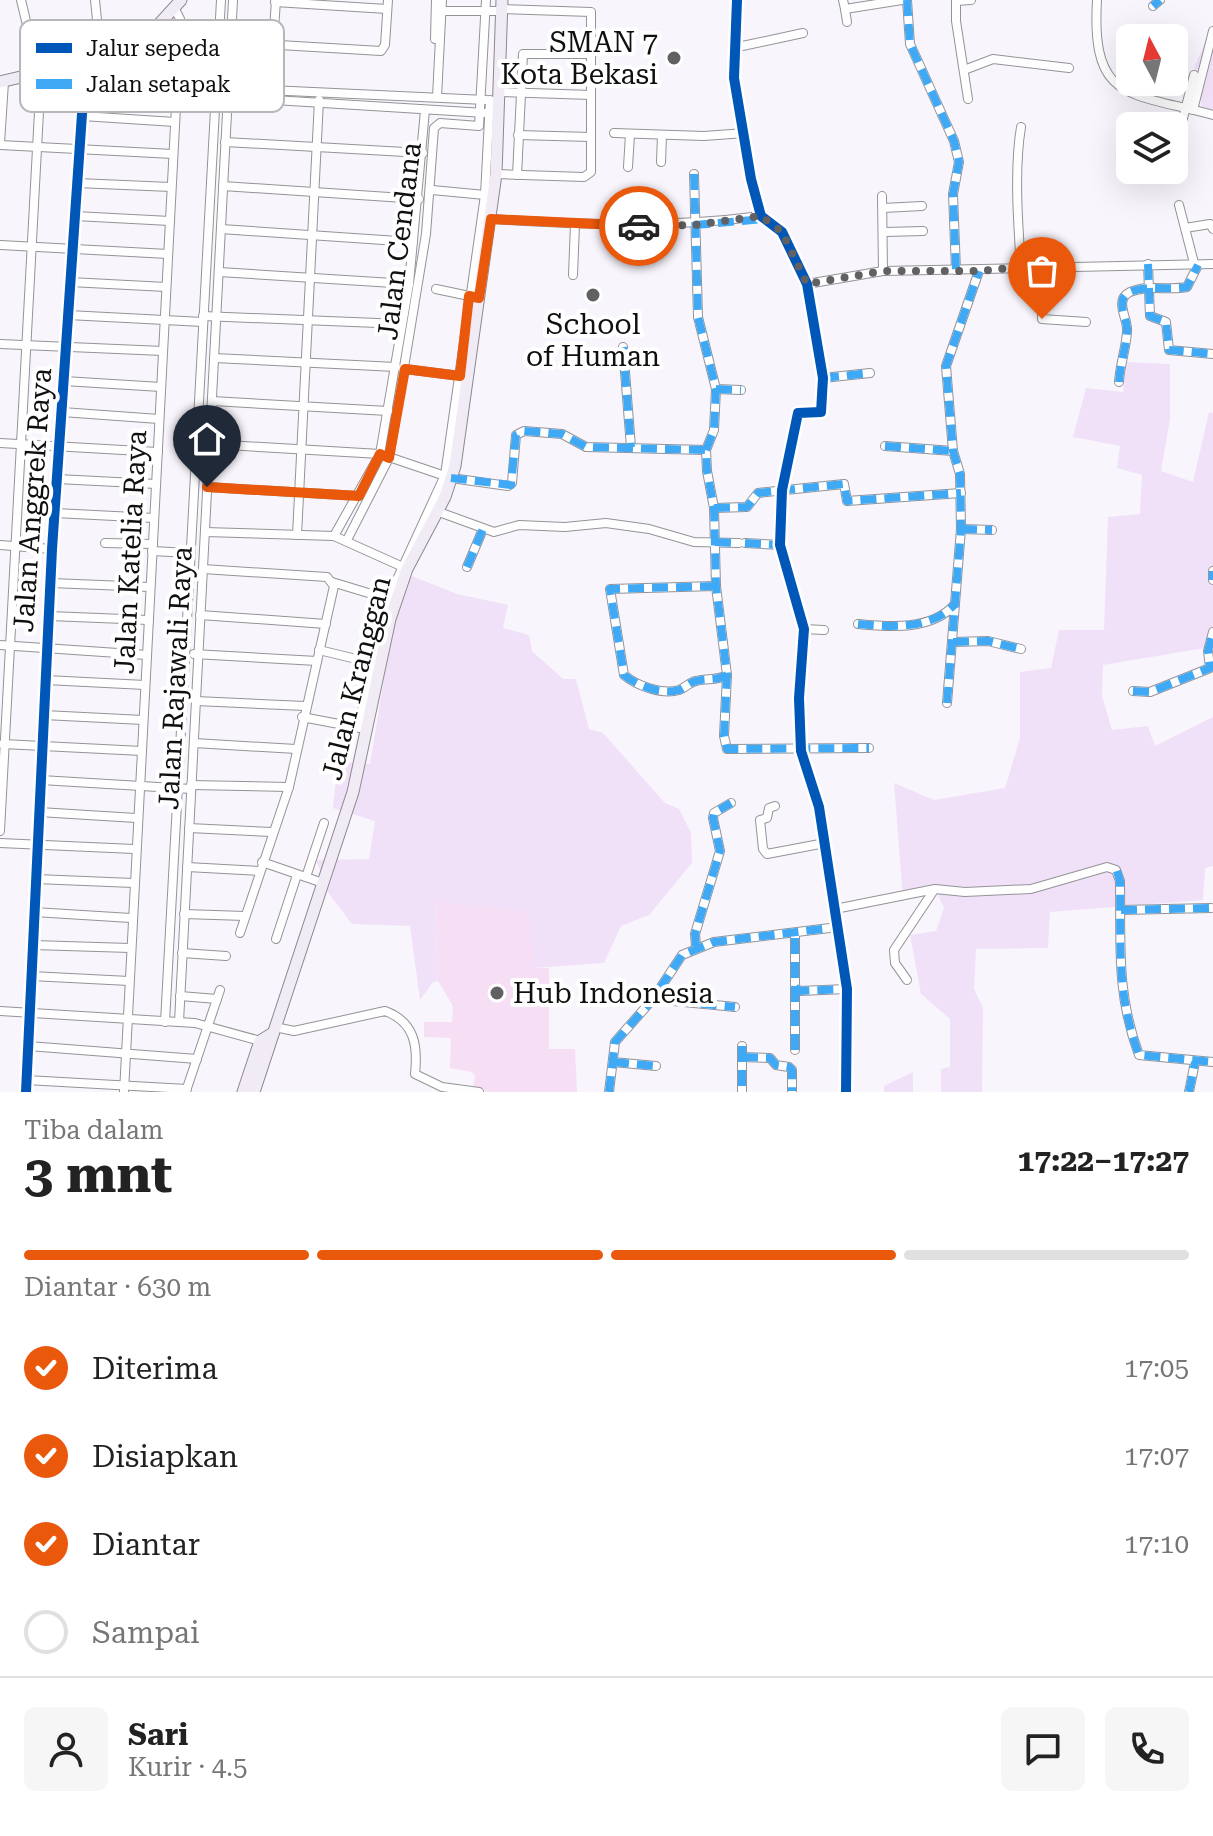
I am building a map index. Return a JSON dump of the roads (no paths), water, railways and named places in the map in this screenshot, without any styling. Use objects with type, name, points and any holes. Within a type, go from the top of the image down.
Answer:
[{"type":"main road","points":[[163,20],[178,4]]},
{"type":"main road","name":"Jalan Kranggan","points":[[254,1092],[269,1036],[353,792],[376,663],[404,568],[439,512],[448,477],[474,297],[491,219],[496,174],[491,105],[502,7]]},
{"type":"main road","name":"Jalan Kranggan","points":[[243,1092],[269,1036]]},
{"type":"street","points":[[21,0],[26,20]]},
{"type":"street","points":[[95,0],[97,20]]},
{"type":"street","points":[[220,20],[221,0]]},
{"type":"street","name":"Jalan Rajawali Raya","points":[[232,20],[233,0]]},
{"type":"street","points":[[435,93],[442,11],[439,0]]},
{"type":"street","points":[[435,93],[439,0]]},
{"type":"street","points":[[319,650],[376,663],[388,599],[448,477],[485,195],[491,105],[486,0]]},
{"type":"street","points":[[737,0],[734,78],[751,179],[761,216],[782,232],[807,284],[823,378],[821,412],[798,413],[782,490],[780,545],[804,629],[799,698],[801,751],[819,807],[847,989],[846,1092]]},
{"type":"street","points":[[847,22],[844,4],[904,0],[910,44],[954,141],[959,162],[953,194],[956,270]]},
{"type":"street","points":[[968,99],[956,0],[971,0]]},
{"type":"street","points":[[1097,0],[1095,34],[1102,70],[1115,85],[1145,100],[1213,115]]},
{"type":"street","points":[[276,1],[387,4],[385,45],[381,51],[284,46]]},
{"type":"street","points":[[442,11],[486,11],[502,7],[590,11],[591,172],[587,176],[496,174]]},
{"type":"street","points":[[1188,114],[1213,31]]},
{"type":"street","points":[[733,48],[803,33]]},
{"type":"street","points":[[517,175],[520,61],[526,52],[592,54]]},
{"type":"street","points":[[964,70],[993,59],[1069,68]]},
{"type":"street","points":[[1190,109],[1194,75]]},
{"type":"street","points":[[2,82],[0,144],[39,149],[173,154]]},
{"type":"street","points":[[284,93],[435,93],[491,105]]},
{"type":"street","points":[[297,535],[320,93]]},
{"type":"street","points":[[284,99],[425,110],[491,105],[519,93],[591,95]]},
{"type":"street","name":"Jalan Cendana","points":[[347,540],[384,456],[432,190],[436,125],[479,126],[491,105]]},
{"type":"street","points":[[334,536],[384,456],[388,411],[400,368],[402,324],[419,199],[425,110]]},
{"type":"street","points":[[0,831],[5,645],[17,547],[40,112]]},
{"type":"street","name":"Jalan Anggrek Raya","points":[[26,1092],[52,549],[82,112]]},
{"type":"street","name":"Jalan Katelia Raya","points":[[124,1088],[134,849],[142,751],[176,112]]},
{"type":"street","points":[[165,1022],[215,112]]},
{"type":"street","name":"Jalan Rajawali Raya","points":[[179,1022],[227,112]]},
{"type":"street","points":[[82,116],[175,122]]},
{"type":"street","points":[[1021,127],[1015,164],[1020,200],[1021,267]]},
{"type":"street","points":[[614,133],[745,133]]},
{"type":"street","points":[[628,167],[630,134]]},
{"type":"street","points":[[518,135],[591,137]]},
{"type":"street","points":[[661,162],[662,135]]},
{"type":"street","points":[[225,142],[423,153]]},
{"type":"street","points":[[694,174],[698,317],[716,389],[714,430],[706,450],[714,508],[716,586],[727,675],[724,736],[727,749],[801,751],[869,748]]},
{"type":"street","points":[[77,183],[171,187]]},
{"type":"street","points":[[223,186],[419,199]]},
{"type":"street","points":[[432,190],[485,195]]},
{"type":"street","points":[[882,196],[885,232],[883,271]]},
{"type":"street","points":[[1119,382],[1122,347],[1127,333],[1121,314],[1124,297],[1128,292],[1149,288],[1187,287],[1196,264],[1179,205]]},
{"type":"street","points":[[883,208],[922,206]]},
{"type":"street","points":[[75,216],[170,221]]},
{"type":"street","points":[[491,219],[575,224],[694,225],[761,216]]},
{"type":"street","points":[[573,275],[575,224]]},
{"type":"street","points":[[1185,228],[1210,224],[1213,229]]},
{"type":"street","points":[[221,229],[413,242]]},
{"type":"street","points":[[885,232],[923,231]]},
{"type":"street","points":[[0,245],[168,254]]},
{"type":"street","points":[[1148,264],[1150,316],[1166,322],[1169,350],[1213,354]]},
{"type":"street","points":[[807,284],[883,271],[979,271],[1041,265],[1213,264]]},
{"type":"street","points":[[1041,265],[1042,319],[1086,322]]},
{"type":"street","points":[[947,703],[961,493],[960,474],[953,451],[946,366],[979,271]]},
{"type":"street","points":[[219,272],[409,284]]},
{"type":"street","points":[[70,282],[166,287]]},
{"type":"street","points":[[436,289],[474,297]]},
{"type":"street","points":[[68,315],[164,322],[216,316],[402,324]]},
{"type":"street","points":[[0,344],[163,351]]},
{"type":"street","points":[[623,347],[631,447]]},
{"type":"street","points":[[214,358],[400,368],[460,376]]},
{"type":"street","points":[[823,378],[870,373]]},
{"type":"street","points":[[64,381],[161,387]]},
{"type":"street","points":[[716,389],[741,390]]},
{"type":"street","points":[[212,401],[388,411]]},
{"type":"street","points":[[62,412],[159,419]]},
{"type":"street","points":[[209,444],[300,447],[384,456],[448,477],[511,485],[516,435],[519,433],[562,434],[586,447],[706,450]]},
{"type":"street","points":[[0,443],[158,452]]},
{"type":"street","points":[[885,446],[953,451]]},
{"type":"street","points":[[57,479],[156,484]]},
{"type":"street","points":[[714,508],[747,507],[758,493],[844,484],[847,501],[961,493]]},
{"type":"street","points":[[207,487],[359,496]]},
{"type":"street","points":[[439,512],[494,532],[519,525],[565,527],[606,523],[649,529],[694,542],[780,545]]},
{"type":"street","points":[[55,513],[154,518]]},
{"type":"street","points":[[467,567],[483,529]]},
{"type":"street","points":[[961,529],[992,530]]},
{"type":"street","points":[[205,532],[334,536],[404,568]]},
{"type":"street","points":[[105,543],[190,553]]},
{"type":"street","points":[[0,545],[52,549]]},
{"type":"street","points":[[203,569],[327,577],[332,582],[388,599]]},
{"type":"street","points":[[1213,571],[1213,580]]},
{"type":"street","points":[[240,933],[289,787],[302,717],[326,624],[332,582]]},
{"type":"street","points":[[51,583],[150,587]]},
{"type":"street","points":[[716,586],[610,589],[624,675],[630,680],[647,688],[673,691],[694,681],[717,681],[727,675]]},
{"type":"street","points":[[858,624],[909,626],[945,615],[955,604]]},
{"type":"street","points":[[200,615],[326,624]]},
{"type":"street","points":[[49,616],[149,620]]},
{"type":"street","points":[[804,629],[824,630]]},
{"type":"street","points":[[1133,691],[1150,692],[1210,668],[1208,651],[1213,632]]},
{"type":"street","points":[[953,642],[988,641],[1021,649]]},
{"type":"street","points":[[5,645],[147,655]]},
{"type":"street","points":[[185,654],[317,661]]},
{"type":"street","points":[[46,680],[145,685]]},
{"type":"street","points":[[196,701],[305,706]]},
{"type":"street","points":[[44,715],[143,720]]},
{"type":"street","points":[[302,717],[362,728]]},
{"type":"street","points":[[194,743],[296,749]]},
{"type":"street","points":[[2,744],[142,751]]},
{"type":"street","points":[[41,780],[176,787],[289,787]]},
{"type":"street","points":[[696,946],[695,934],[720,851],[714,813],[731,803]]},
{"type":"street","points":[[775,806],[769,808],[767,818],[760,820],[763,849],[767,854],[825,843]]},
{"type":"street","points":[[39,812],[136,818]]},
{"type":"street","points":[[276,939],[324,823]]},
{"type":"street","points":[[189,828],[272,832]]},
{"type":"street","points":[[0,843],[134,849]]},
{"type":"street","points":[[187,867],[261,867],[323,883]]},
{"type":"street","points":[[835,909],[935,889],[965,892],[1031,889],[1107,867],[1117,871],[1121,910],[1118,964],[1129,1029],[1139,1055],[1213,1062]]},
{"type":"street","points":[[36,879],[133,883]]},
{"type":"street","points":[[907,980],[895,963],[894,950],[935,889]]},
{"type":"street","points":[[1121,910],[1211,908]]},
{"type":"street","points":[[34,912],[131,918]]},
{"type":"street","points":[[184,914],[245,916]]},
{"type":"street","points":[[609,1092],[617,1039],[653,999],[682,955],[696,946],[838,927]]},
{"type":"street","points":[[795,934],[795,1050]]},
{"type":"street","points":[[33,945],[130,948]]},
{"type":"street","points":[[182,953],[226,956]]},
{"type":"street","points":[[31,976],[129,981]]},
{"type":"street","points":[[795,987],[799,991],[847,989]]},
{"type":"street","points":[[26,1080],[186,1090],[219,994],[180,996]]},
{"type":"street","points":[[653,999],[735,1007]]},
{"type":"street","points":[[0,1011],[179,1022],[269,1036],[385,1011],[408,1025],[414,1034],[415,1074],[442,1087],[479,1092]]},
{"type":"street","points":[[28,1046],[197,1059]]},
{"type":"street","points":[[742,1046],[742,1092]]},
{"type":"street","points":[[742,1057],[770,1058],[776,1065],[789,1067],[792,1070],[792,1091]]},
{"type":"street","points":[[613,1062],[656,1066]]},
{"type":"street","points":[[1189,1092],[1195,1062]]},
{"type":"place","name":"SMAN 7 Kota Bekasi","points":[[674,58]]},
{"type":"place","name":"School of Human","points":[[593,295]]},
{"type":"place","name":"Hub Indonesia","points":[[497,993]]}]
